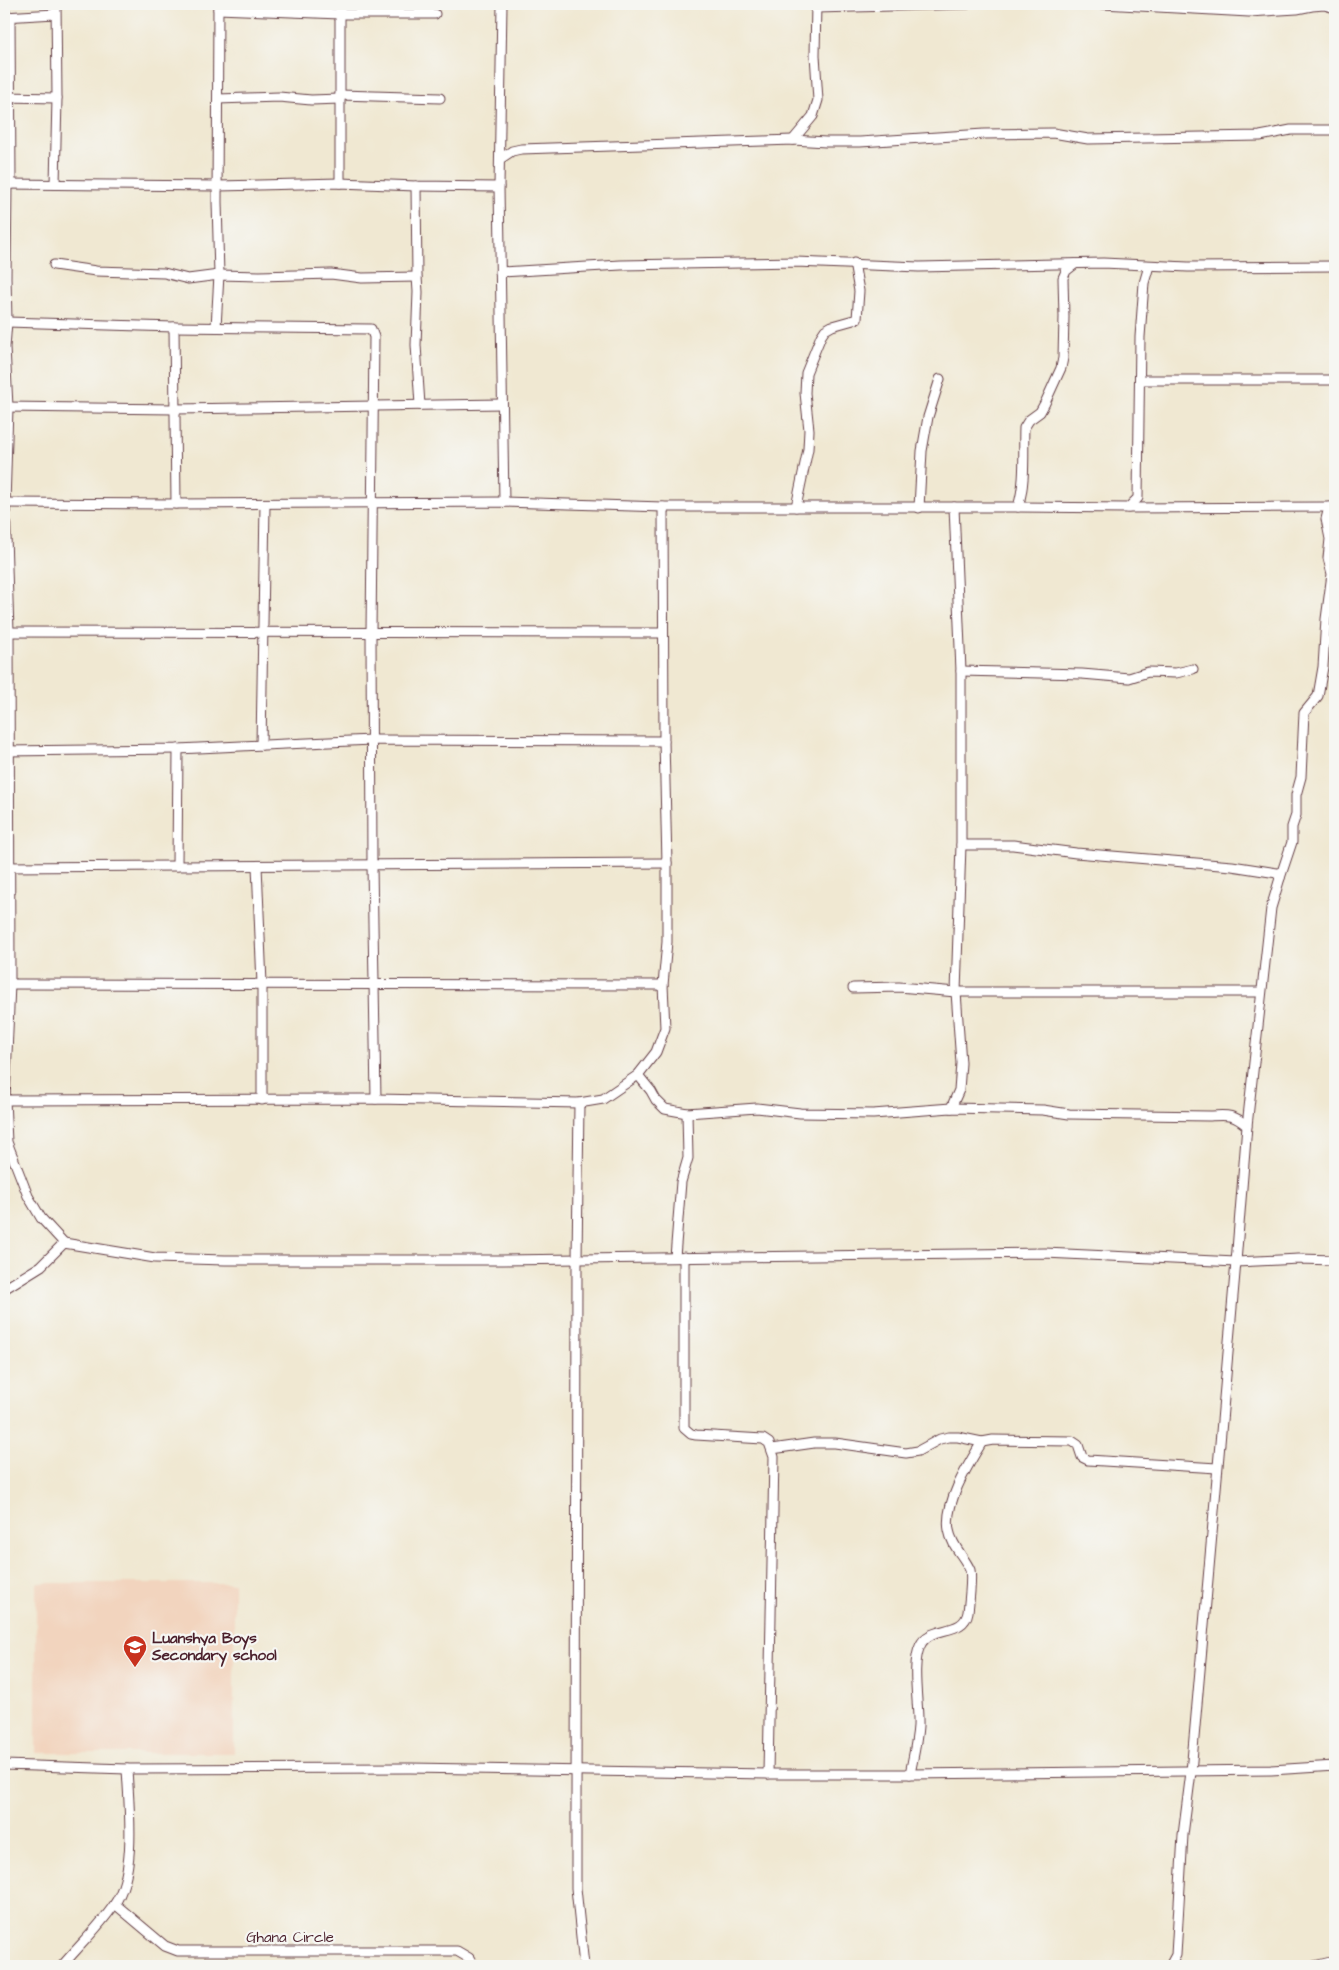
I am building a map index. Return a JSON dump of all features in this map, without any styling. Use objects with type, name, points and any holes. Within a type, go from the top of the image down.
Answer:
[{"type":"street","points":[[55,184],[57,98],[56,4]]},
{"type":"street","points":[[340,4],[340,183]]},
{"type":"street","points":[[502,4],[499,187],[504,502]]},
{"type":"street","points":[[793,140],[813,116],[818,100],[815,55],[816,6],[968,4]]},
{"type":"street","points":[[1103,4],[1248,12],[1297,9],[1324,5],[1335,8]]},
{"type":"street","points":[[216,327],[219,275],[218,6],[340,14],[435,14]]},
{"type":"street","points":[[55,14],[7,18],[5,277],[7,322],[4,347],[6,407],[4,503],[7,984],[4,1100],[7,1142],[28,1196],[42,1218],[64,1243],[165,1258],[225,1260],[577,1259],[1045,1253],[1236,1262],[1299,1259],[1335,1260]]},
{"type":"street","points":[[7,97],[57,98]]},
{"type":"street","points":[[218,98],[284,97],[311,100],[340,97],[440,98]]},
{"type":"street","points":[[500,159],[512,151],[521,149],[793,140],[860,142],[975,135],[1052,133],[1088,139],[1260,136],[1290,130],[1335,130]]},
{"type":"street","points":[[7,184],[218,186],[340,183],[499,187]]},
{"type":"street","points":[[416,186],[416,277],[418,292],[416,345],[420,405]]},
{"type":"street","points":[[500,272],[630,265],[796,262],[919,267],[1103,263],[1149,266],[1335,266]]},
{"type":"street","points":[[796,507],[808,449],[809,430],[805,393],[806,373],[825,330],[832,326],[857,319],[858,291],[854,263]]},
{"type":"street","points":[[1018,506],[1023,481],[1024,428],[1029,420],[1040,412],[1061,368],[1064,324],[1063,278],[1066,270],[1075,264]]},
{"type":"street","points":[[54,266],[164,274],[188,279],[219,275],[332,274],[362,278],[416,277]]},
{"type":"street","points":[[1128,508],[1138,498],[1138,411],[1141,380],[1140,336],[1144,283],[1149,266]]},
{"type":"street","points":[[7,322],[174,327],[371,329],[374,337],[371,634],[373,986],[376,1099]]},
{"type":"street","points":[[174,327],[176,504]]},
{"type":"street","points":[[919,508],[922,451],[928,417],[940,379]]},
{"type":"street","points":[[1141,380],[1335,380]]},
{"type":"street","points":[[6,407],[175,409],[502,404]]},
{"type":"street","points":[[4,503],[373,504],[504,502],[663,507],[919,508],[1018,506],[1332,508],[1326,519],[1330,540],[1328,558],[1332,574],[1326,619],[1323,667],[1318,696],[1304,713],[1300,777],[1296,795],[1296,815],[1292,827],[1292,842],[1271,908],[1268,943],[1260,992],[1246,1126],[1236,1262],[1191,1772],[1183,1835],[1176,1955],[1170,1966]]},
{"type":"street","points":[[261,745],[265,504]]},
{"type":"street","points":[[4,1100],[376,1099],[580,1103],[604,1099],[638,1075],[656,1052],[666,1028],[663,985],[667,942],[667,863],[664,741],[663,507]]},
{"type":"street","points":[[951,1108],[959,1090],[961,1077],[956,992],[961,845],[961,671],[954,507]]},
{"type":"street","points":[[6,632],[663,633]]},
{"type":"street","points":[[961,671],[1082,674],[1129,678],[1148,672],[1176,674],[1193,669]]},
{"type":"street","points":[[6,751],[178,749],[372,740],[664,741]]},
{"type":"street","points":[[177,866],[178,749]]},
{"type":"street","points":[[961,845],[1013,845],[1076,853],[1232,866],[1277,873],[1280,878]]},
{"type":"street","points":[[6,867],[667,863]]},
{"type":"street","points":[[257,866],[262,984],[262,1100]]},
{"type":"street","points":[[7,984],[663,985]]},
{"type":"street","points":[[853,988],[899,987],[956,992],[1260,992]]},
{"type":"street","points":[[638,1075],[665,1109],[687,1113],[757,1108],[800,1113],[873,1114],[951,1108],[1043,1110],[1069,1114],[1226,1115],[1238,1118],[1246,1126]]},
{"type":"street","points":[[580,1103],[577,1259],[576,1888],[584,1966]]},
{"type":"street","points":[[687,1113],[688,1158],[681,1182],[679,1257],[684,1428],[696,1436],[742,1436],[762,1439],[769,1443],[774,1457],[768,1774]]},
{"type":"street","points":[[4,1153],[7,1142]]},
{"type":"street","points":[[4,1289],[41,1266],[64,1243]]},
{"type":"street","points":[[772,1449],[814,1442],[835,1443],[906,1453],[918,1451],[940,1439],[949,1437],[982,1442],[993,1440],[1072,1441],[1078,1445],[1082,1457],[1088,1460],[1217,1468]]},
{"type":"street","points":[[910,1774],[918,1725],[918,1648],[925,1637],[946,1629],[959,1627],[966,1621],[968,1612],[970,1572],[953,1543],[948,1518],[951,1504],[969,1463],[982,1442]]},
{"type":"street","points":[[4,1765],[127,1769],[410,1768],[768,1774],[1191,1772],[1335,1766]]},
{"type":"street","points":[[62,1966],[115,1904],[126,1874],[130,1838],[127,1769]]},
{"type":"street","name":"Ghana Circle","points":[[115,1904],[165,1946],[178,1951],[457,1951],[469,1958],[474,1966]]},
{"type":"street","points":[[1314,1966],[1335,1961]]},
{"type":"shaded area","name":"Luanshya Boys Secondary school","points":[[36,1583],[234,1583],[234,1753],[36,1753]]},
{"type":"place","name":"Luanshya Boys Secondary school","points":[[135,1668]]}]
